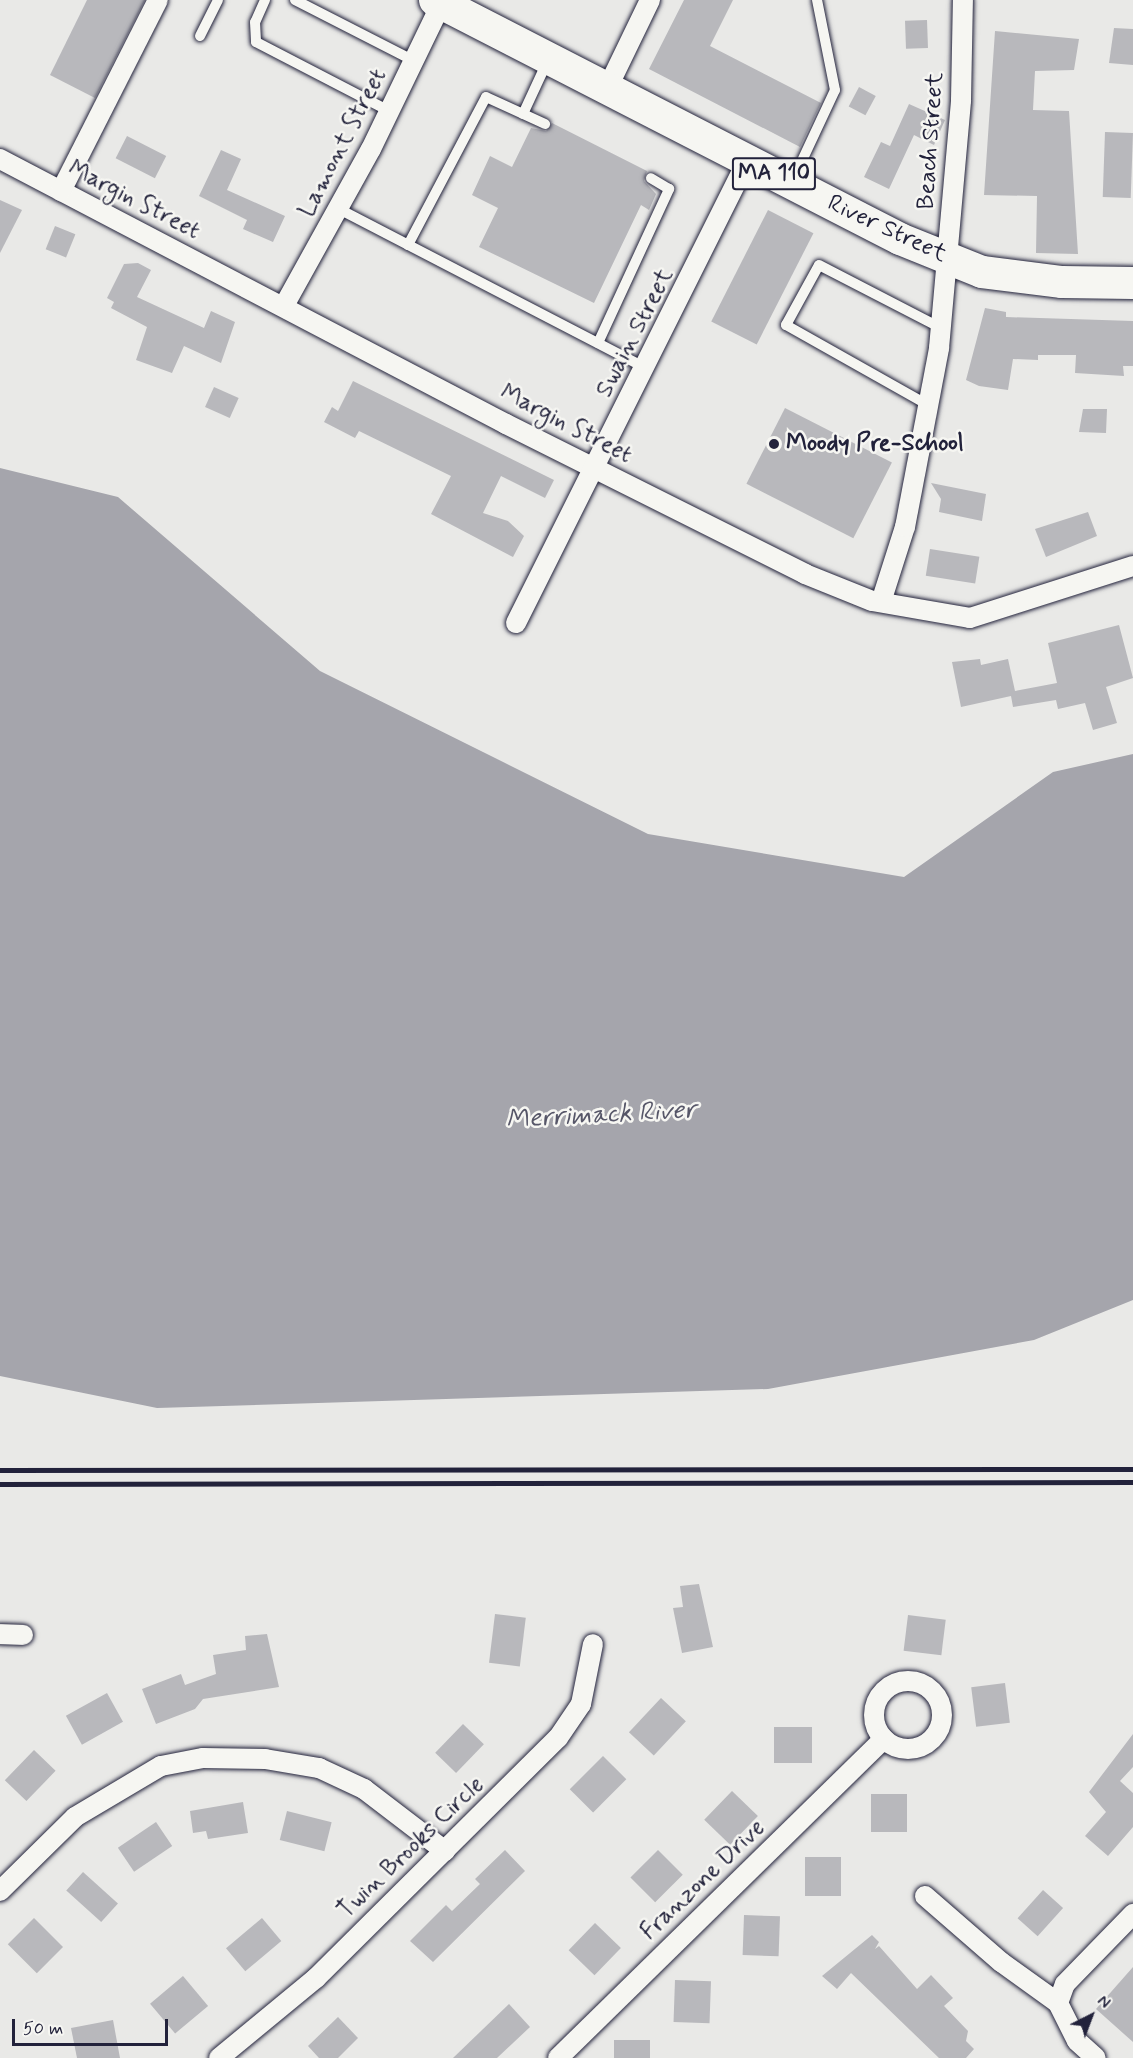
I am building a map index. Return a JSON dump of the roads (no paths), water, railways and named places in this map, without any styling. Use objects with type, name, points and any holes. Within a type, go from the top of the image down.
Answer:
[{"type":"main road","name":"River Street","points":[[452,4],[548,60],[791,183],[948,259],[982,272],[1062,282],[1133,283]]},
{"type":"street","points":[[61,192],[158,0]]},
{"type":"street","points":[[607,89],[650,0]]},
{"type":"street","name":"Beach Street","points":[[881,602],[905,527],[941,328],[948,259],[963,0]]},
{"type":"street","name":"Lamont Street","points":[[285,304],[339,209],[414,61],[452,4]]},
{"type":"street","name":"Margin Street","points":[[0,159],[805,574],[881,602],[970,618],[1133,566]]},
{"type":"street","name":"Swain Street","points":[[516,623],[646,368],[747,160]]},
{"type":"street","points":[[0,1635],[23,1635]]},
{"type":"street","name":"Twin Brooks Circle","points":[[219,2058],[316,1978],[572,1722],[593,1644]]},
{"type":"street","name":"Franzone Drive","points":[[558,2058],[884,1739]]},
{"type":"street","points":[[0,1891],[83,1811],[161,1766],[203,1758],[265,1759],[319,1768],[364,1789],[445,1851]]},
{"type":"street","points":[[925,1896],[1000,1962],[1058,2003],[1077,2041],[1096,2058]]},
{"type":"street","points":[[1058,2003],[1065,1984],[1133,1914]]},
{"type":"lane","points":[[200,36],[219,0]]},
{"type":"lane","points":[[266,0],[255,22],[256,42],[389,111]]},
{"type":"lane","points":[[295,0],[414,61]]},
{"type":"lane","points":[[791,183],[835,90],[817,0]]},
{"type":"lane","points":[[523,114],[548,60]]},
{"type":"lane","points":[[408,245],[486,97],[545,124]]},
{"type":"lane","points":[[598,343],[669,189],[651,178]]},
{"type":"lane","points":[[339,209],[646,368]]},
{"type":"lane","points":[[928,405],[786,326],[819,265],[941,328]]},
{"type":"water","name":"Merrimack River","points":[[0,468],[118,497],[320,671],[648,834],[904,877],[1053,772],[1133,754],[1133,1300],[1034,1340],[768,1389],[157,1408],[0,1376]]},
{"type":"railway","points":[[0,1470],[1133,1469]]},
{"type":"railway","points":[[0,1484],[1133,1482]]},
{"type":"place","name":"Moody Pre-School","points":[[774,444]]}]
